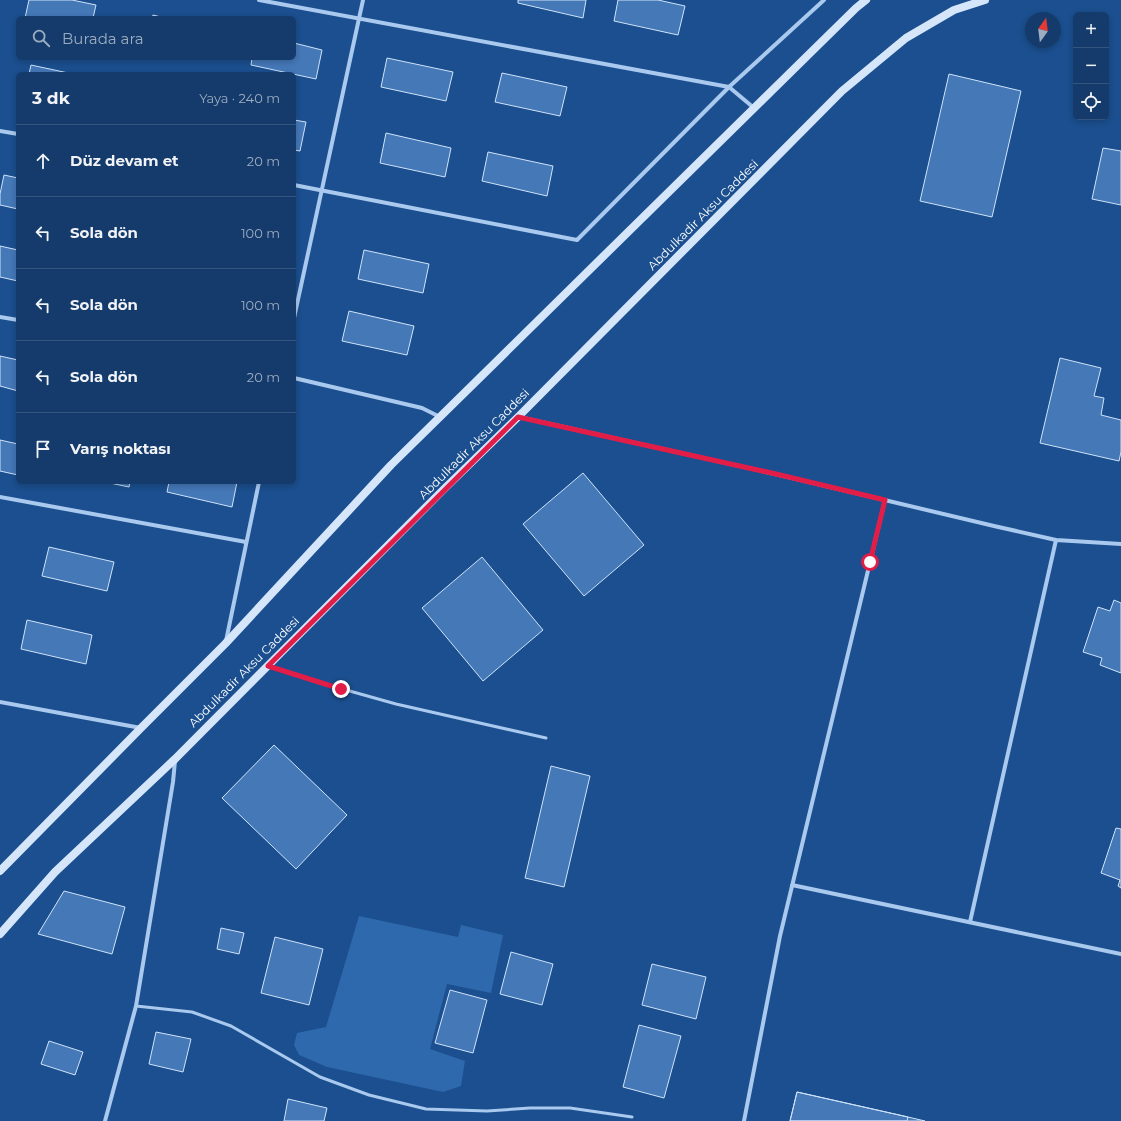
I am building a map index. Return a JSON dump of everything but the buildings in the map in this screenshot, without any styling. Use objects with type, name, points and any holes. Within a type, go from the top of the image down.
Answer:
[{"type":"main road","points":[[0,871],[140,728],[225,644],[391,465],[856,8],[866,0]]},
{"type":"main road","name":"Abdulkadir Aksu Caddesi","points":[[0,934],[55,872],[175,759],[518,417],[842,90],[906,38],[954,10],[985,0]]},
{"type":"street","points":[[259,0],[728,87],[754,108]]},
{"type":"street","points":[[296,309],[363,0]]},
{"type":"street","points":[[296,185],[578,240],[728,87],[824,0]]},
{"type":"street","points":[[0,131],[16,134]]},
{"type":"street","points":[[0,317],[16,320]]},
{"type":"street","points":[[296,378],[422,408],[440,417]]},
{"type":"street","points":[[518,417],[776,474],[1056,540],[1121,544]]},
{"type":"street","points":[[225,644],[259,484]]},
{"type":"street","points":[[0,497],[246,542]]},
{"type":"street","points":[[744,1121],[780,936],[885,500]]},
{"type":"street","points":[[970,922],[1056,540]]},
{"type":"street","points":[[0,702],[140,728]]},
{"type":"street","points":[[105,1121],[136,1006],[172,790],[175,759]]},
{"type":"street","points":[[792,885],[1121,954]]},
{"type":"lane","points":[[268,666],[314,681],[396,704],[546,738]]},
{"type":"lane","points":[[136,1006],[192,1012],[218,1021],[231,1026],[320,1077],[369,1095],[426,1109],[487,1111],[530,1108],[570,1108],[632,1117]]},
{"type":"shaded area","points":[[359,916],[458,937],[461,925],[503,935],[491,993],[447,984],[430,1049],[465,1061],[461,1086],[443,1092],[327,1067],[299,1055],[294,1045],[297,1033],[326,1027]]},
{"type":"route","points":[[341,689],[268,666],[518,417],[776,474],[885,500],[870,562]]}]
